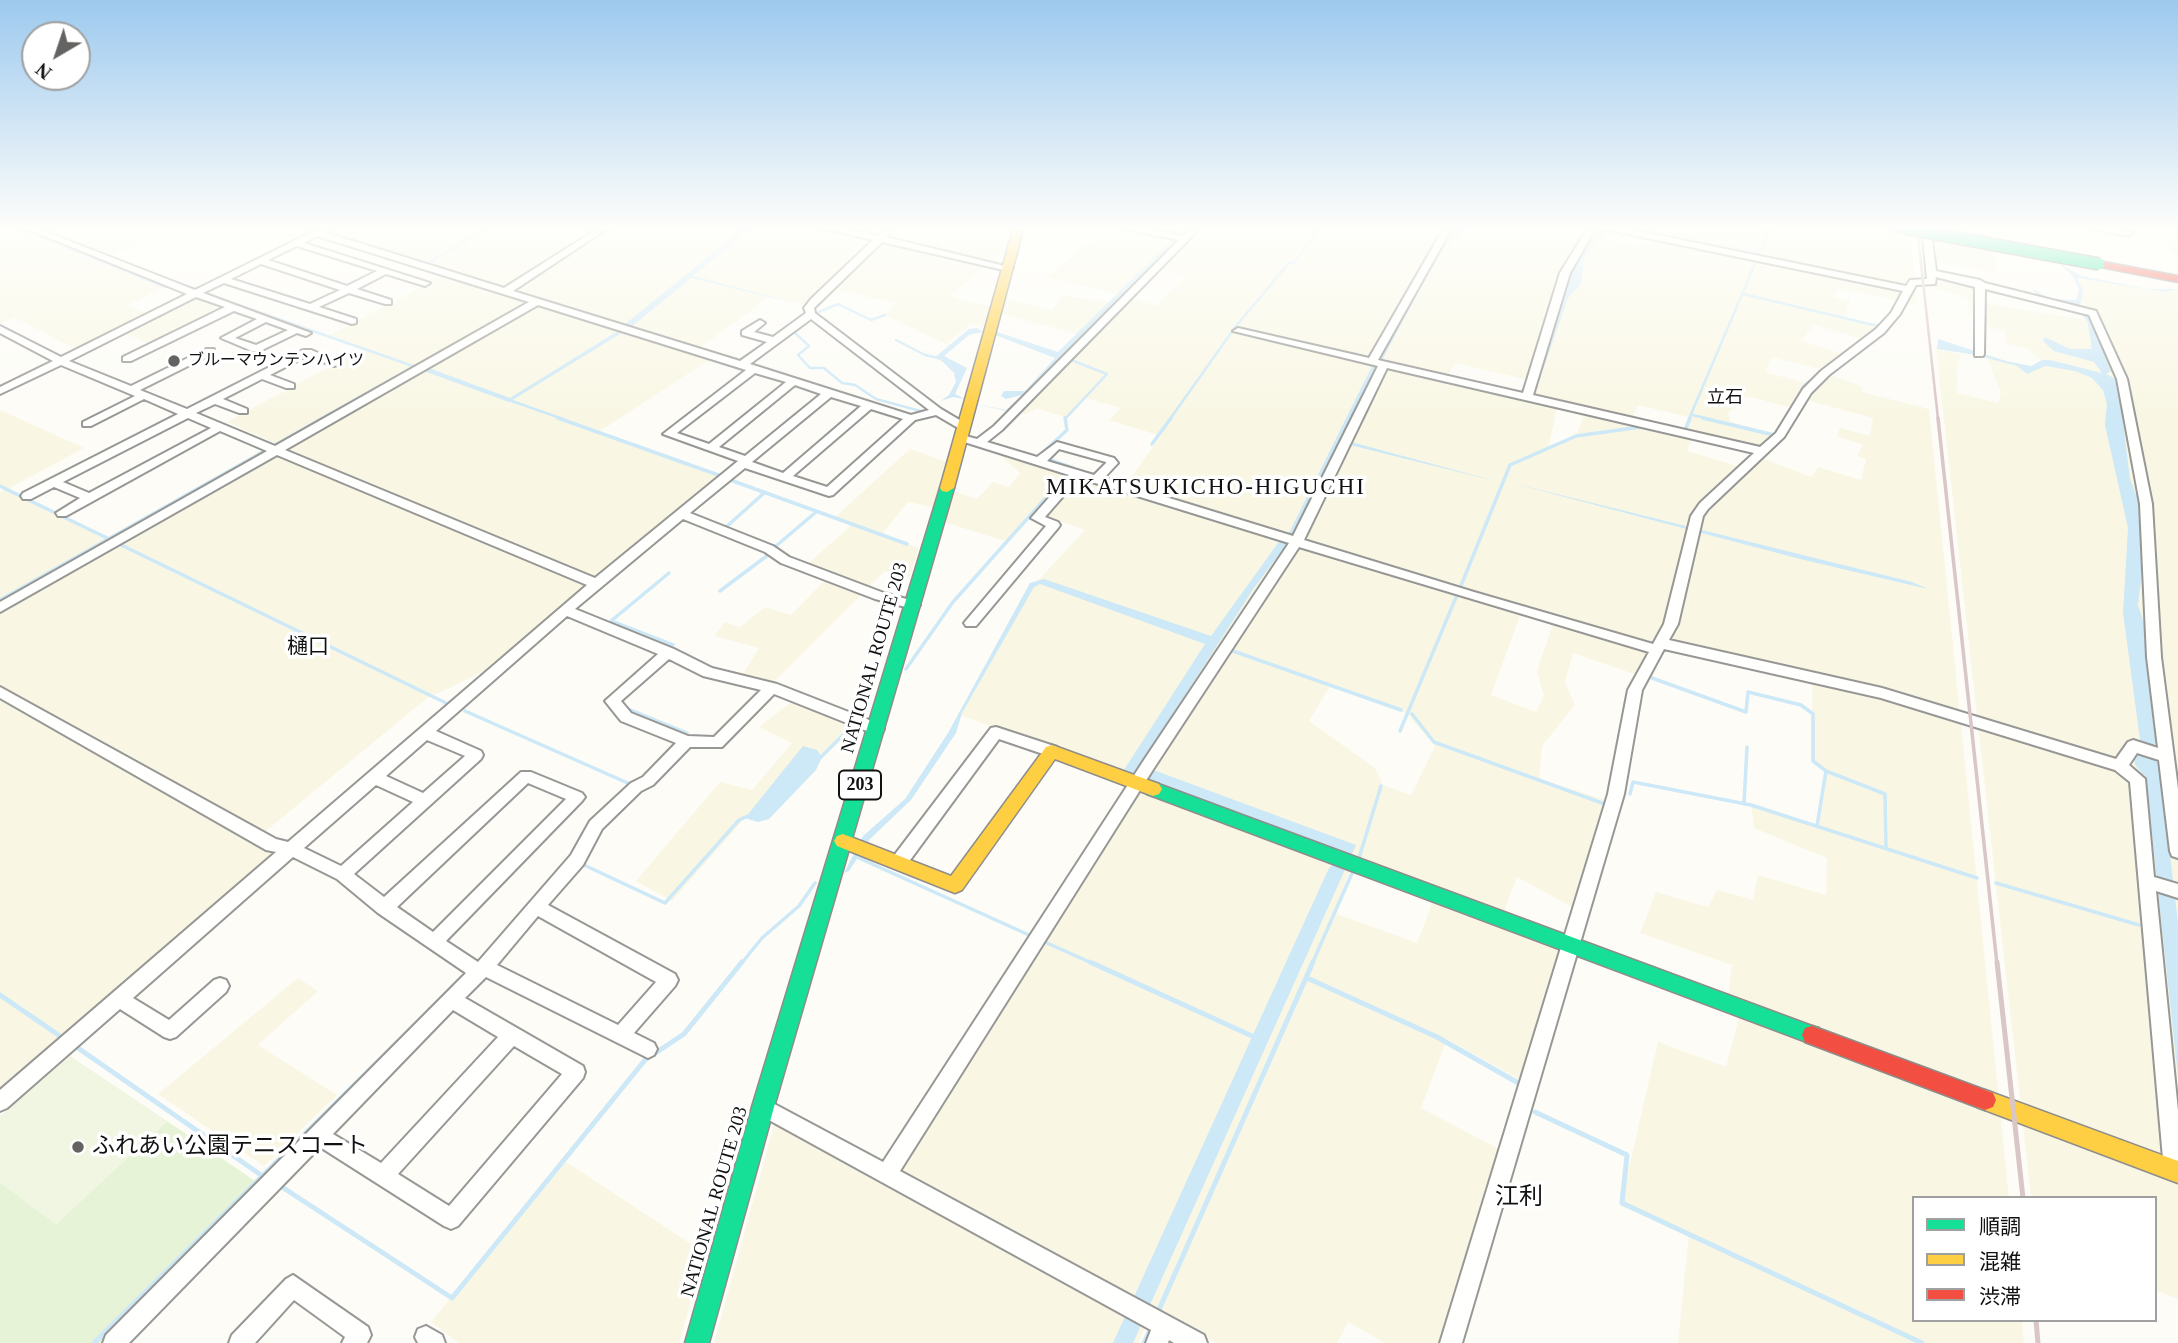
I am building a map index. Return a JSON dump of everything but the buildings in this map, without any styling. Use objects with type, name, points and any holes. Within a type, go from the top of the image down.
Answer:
[{"type":"main road","name":"NATIONAL ROUTE 203","points":[[697,1343],[763,1107],[855,844],[877,729],[1002,289]]},
{"type":"main road","points":[[855,844],[954,885],[1052,751],[2176,1171]]},
{"type":"street","points":[[185,289],[199,293],[234,307],[265,318],[301,332],[256,349],[226,338],[265,318]]},
{"type":"street","points":[[0,391],[208,289]]},
{"type":"street","points":[[248,289],[352,321]]},
{"type":"street","points":[[310,308],[348,289],[388,302]]},
{"type":"street","points":[[498,289],[911,418]]},
{"type":"street","points":[[506,291],[510,289]]},
{"type":"street","points":[[828,289],[814,301],[810,308],[811,314],[963,433],[980,442],[1043,458],[1077,473],[1279,536],[1658,646],[1882,692],[2120,766],[2137,779],[2176,1171]]},
{"type":"street","points":[[980,442],[998,428],[1137,289]]},
{"type":"street","points":[[1372,362],[1414,289]]},
{"type":"street","points":[[1527,397],[1560,289]]},
{"type":"street","points":[[1451,1343],[1616,794],[1635,690],[1678,600],[1693,529],[1704,506],[1780,435],[1807,391],[1825,373],[1880,331],[1895,314],[1908,289]]},
{"type":"street","points":[[1979,354],[1980,289]]},
{"type":"street","points":[[2002,289],[2093,313],[2122,379],[2146,504],[2154,657],[2178,851]]},
{"type":"street","points":[[0,608],[271,449],[536,302]]},
{"type":"street","points":[[127,359],[234,307]]},
{"type":"street","points":[[742,365],[811,314]]},
{"type":"street","points":[[760,323],[746,333],[774,341]]},
{"type":"street","points":[[0,329],[61,361],[596,584]]},
{"type":"street","points":[[1238,331],[1761,451]]},
{"type":"street","points":[[131,390],[210,351]]},
{"type":"street","points":[[27,496],[307,352],[334,363]]},
{"type":"street","points":[[887,1173],[1149,764],[1296,541],[1384,365]]},
{"type":"street","points":[[754,369],[669,434],[829,492],[911,418],[937,411]]},
{"type":"street","points":[[262,376],[290,387]]},
{"type":"street","points":[[711,448],[794,382]]},
{"type":"street","points":[[0,1102],[596,584],[830,392]]},
{"type":"street","points":[[86,425],[144,395]]},
{"type":"street","points":[[215,400],[243,411]]},
{"type":"street","points":[[785,477],[869,405]]},
{"type":"street","points":[[62,513],[220,427]]},
{"type":"street","points":[[1043,458],[1058,445],[1110,460],[1112,463],[1097,479]]},
{"type":"street","points":[[971,623],[1054,525],[1037,518],[1077,473]]},
{"type":"street","points":[[54,482],[89,498]]},
{"type":"street","points":[[681,514],[769,549],[785,560],[880,596],[913,605]]},
{"type":"street","points":[[567,611],[669,652],[708,671],[772,688],[877,729]]},
{"type":"street","points":[[669,652],[612,701],[626,717],[687,741],[717,743],[772,688]]},
{"type":"street","points":[[0,692],[272,845],[291,849],[343,874],[384,908],[477,968],[648,1049]]},
{"type":"street","points":[[899,862],[996,732],[1052,751]]},
{"type":"street","points":[[343,874],[476,755],[426,733]]},
{"type":"street","points":[[114,1343],[453,1001],[477,968],[577,860],[596,825],[636,787],[648,781],[687,741]]},
{"type":"street","points":[[2120,766],[2133,746],[2166,756]]},
{"type":"street","points":[[384,908],[526,776],[578,797],[435,941]]},
{"type":"street","points":[[374,777],[424,801]]},
{"type":"street","points":[[2146,881],[2178,891]]},
{"type":"street","points":[[536,907],[669,980],[621,1035]]},
{"type":"street","points":[[119,999],[170,1031],[220,986]]},
{"type":"street","points":[[318,1135],[452,1219],[576,1072],[453,1001]]},
{"type":"street","points":[[383,1176],[512,1035]]},
{"type":"street","points":[[763,1107],[1124,1303],[1160,1334],[1196,1343]]},
{"type":"street","points":[[240,1343],[293,1286],[360,1335],[353,1343]]},
{"type":"shaded area","points":[[0,289],[160,289],[127,306],[157,316],[196,297],[226,309],[150,344],[115,329],[75,349],[14,317],[0,324]]},
{"type":"shaded area","points":[[418,289],[823,289],[806,305],[769,297],[695,351],[712,358],[597,433],[721,476],[497,665],[426,699],[255,840],[280,853],[0,1091],[0,492],[4,490],[0,487],[0,410],[84,448],[6,490],[108,538],[275,443],[227,422],[364,348],[330,335]]},
{"type":"shaded area","points":[[832,289],[958,289],[949,296],[992,307],[984,326],[971,324],[946,344],[885,315],[895,303]]},
{"type":"shaded area","points":[[1094,289],[1126,289],[1120,295],[1156,306],[1173,289],[1838,289],[1833,297],[1850,301],[1844,317],[1879,325],[1862,339],[1814,325],[1801,341],[1843,354],[1820,369],[1772,357],[1765,372],[1816,386],[1828,374],[1863,387],[1861,392],[1929,409],[2009,1196],[1912,1196],[1912,1322],[2022,1322],[2024,1343],[1678,1343],[1689,1234],[1620,1206],[1658,1042],[1726,1067],[1743,1003],[1728,996],[1732,965],[1640,933],[1656,892],[1708,907],[1717,890],[1753,900],[1758,875],[1826,895],[1827,858],[1754,828],[1751,805],[1817,826],[1826,771],[1813,761],[1812,676],[1657,640],[1634,674],[1573,653],[1565,682],[1575,705],[1542,746],[1539,779],[1609,801],[1576,909],[1517,877],[1500,921],[1562,946],[1524,1082],[1447,1039],[1421,1108],[1499,1149],[1441,1343],[1385,1343],[1348,1322],[1337,1343],[1216,1343],[1153,1309],[1138,1343],[714,1343],[779,1107],[900,1170],[1134,779],[958,714],[1031,588],[1085,530],[1032,511],[1005,541],[944,522],[952,491],[977,499],[993,482],[1009,487],[1020,473],[998,453],[1002,447],[1126,484],[1161,436],[1109,420],[1121,408],[1086,398],[1067,418],[1037,408],[1026,414],[1009,408],[1081,335],[1002,314],[1006,299],[1053,310],[1062,295],[1113,303],[1119,295]],"holes":[[[1456,363],[1536,382],[1531,396],[1631,419],[1638,405],[1689,417],[1684,431],[1757,449],[1776,434],[1731,422],[1728,413],[1747,396],[1800,410],[1807,400],[1873,418],[1870,436],[1840,428],[1837,436],[1863,445],[1857,456],[1866,459],[1861,480],[1818,467],[1812,477],[1753,455],[1741,467],[1687,451],[1692,438],[1585,413],[1576,436],[1549,446],[1557,407],[1446,377]],[[1523,608],[1555,618],[1537,671],[1544,696],[1536,712],[1491,695]],[[1330,686],[1406,713],[1435,746],[1411,795],[1383,785],[1375,768],[1309,721]],[[1352,865],[1434,899],[1417,943],[1334,913]]]},
{"type":"shaded area","points":[[1841,289],[1915,289],[1916,305]]},
{"type":"shaded area","points":[[1935,289],[1982,289],[1982,303],[2086,320],[2076,307],[2080,289],[2178,290],[2178,1299],[2157,1291],[2157,1196],[2031,1196],[1936,349],[1962,355],[1958,362],[1957,393],[1998,403],[2001,393],[1987,357],[2031,367],[2047,364],[2028,349],[2006,344],[2005,331],[1982,325],[1979,312],[1969,308],[1968,298]]},
{"type":"shaded area","points":[[910,449],[947,462],[933,507],[908,502],[881,535],[919,548],[909,578],[885,571],[773,683],[743,674],[759,648],[714,636],[725,622],[740,627],[765,607],[791,615],[830,575],[805,566],[852,525],[834,518]]},
{"type":"shaded area","points":[[790,703],[850,724],[818,760],[745,818],[672,901],[636,881],[720,782],[752,790],[792,743],[759,727]]},
{"type":"shaded area","points":[[298,978],[318,991],[258,1045],[337,1095],[264,1166],[158,1094]]},
{"type":"shaded area","points":[[563,1160],[705,1253],[679,1343],[459,1343],[431,1322]]},
{"type":"green space","name":"ふれあい公園テニスコート","points":[[70,1056],[167,1121],[56,1224],[0,1182],[0,1116]]},
{"type":"green space","points":[[167,1121],[258,1183],[100,1343],[0,1343],[0,1182],[56,1224]]},
{"type":"water","points":[[669,289],[678,289],[630,328],[624,325]]},
{"type":"water","points":[[735,289],[741,289],[802,305]]},
{"type":"water","points":[[1122,289],[1131,289],[1007,411],[975,404],[1006,410],[1022,395],[1006,399],[1001,396],[1004,391],[1025,391],[1055,358],[995,335],[997,332],[1058,352]]},
{"type":"water","points":[[1417,289],[1420,289],[1340,439],[1499,482],[1338,442],[1295,533],[1254,588],[1140,765],[1356,845],[1133,1343],[1113,1343],[1329,868],[1339,860],[1124,770],[1205,644],[1040,584],[1034,587],[962,713],[956,733],[911,800],[870,839],[849,871],[844,873],[863,836],[905,799],[948,733],[1030,583],[1044,579],[1211,636],[1278,543],[1290,531],[1375,360]]},
{"type":"water","points":[[1565,289],[1577,289],[1568,298],[1537,387],[1533,386]]},
{"type":"water","points":[[2033,289],[2050,299],[2076,300],[2079,290],[2083,291],[2080,305],[2087,312],[2111,371],[2106,374],[2118,380],[2130,479],[2139,502],[2144,555],[2138,605],[2145,626],[2156,742],[2151,749],[2159,760],[2178,923],[2178,1077],[2146,778],[2135,765],[2134,756],[2141,747],[2123,613],[2128,528],[2105,425],[2107,404],[2103,390],[2092,378],[2075,371],[2045,366],[2027,374],[2017,366],[1976,355],[1937,349],[1938,339],[2006,361],[2031,366],[2042,360],[2050,360],[2102,373],[2094,362],[2054,351],[2043,341],[2045,337],[2070,349],[2092,349],[2088,324],[2079,307],[2040,298]]},
{"type":"water","points":[[2144,289],[2178,289],[2165,292]]},
{"type":"water","points":[[977,328],[983,332],[969,335],[944,356],[967,368],[955,394],[965,399],[953,397],[941,401],[949,395],[956,382],[954,373],[942,361],[934,358],[969,329]]},
{"type":"water","points":[[621,329],[625,331],[509,402],[421,370],[426,367],[510,398]]},
{"type":"water","points":[[1508,482],[1912,582],[1928,589],[1804,560]]},
{"type":"water","points":[[803,746],[817,750],[822,757],[816,770],[769,819],[758,822],[745,818]]},
{"type":"waterway","points":[[1170,419],[1236,326],[1267,289]]},
{"type":"waterway","points":[[1689,419],[1744,289]]},
{"type":"waterway","points":[[207,294],[413,366]]},
{"type":"waterway","points":[[1743,294],[1878,326],[1867,336]]},
{"type":"waterway","points":[[819,312],[838,304],[871,320],[885,315]]},
{"type":"waterway","points":[[796,330],[794,332],[809,346],[798,355],[810,368],[824,368],[842,383],[855,385],[876,399],[924,412],[930,409]]},
{"type":"waterway","points":[[896,340],[925,355],[939,358]]},
{"type":"waterway","points":[[1796,401],[1803,386],[1839,358]]},
{"type":"waterway","points":[[1065,419],[1107,374],[1071,360]]},
{"type":"waterway","points":[[320,419],[413,367],[419,367]]},
{"type":"waterway","points":[[509,400],[563,419]]},
{"type":"waterway","points":[[1692,415],[1710,419]]},
{"type":"waterway","points":[[0,600],[323,418]]},
{"type":"waterway","points":[[558,418],[721,476]]},
{"type":"waterway","points":[[1152,444],[1171,418]]},
{"type":"waterway","points":[[1685,430],[1690,418]]},
{"type":"waterway","points":[[1703,418],[1774,435],[1781,425]]},
{"type":"waterway","points":[[1065,419],[1067,430],[1039,456],[1073,468]]},
{"type":"waterway","points":[[1460,588],[1510,465],[1576,436],[1641,427]]},
{"type":"waterway","points":[[906,669],[953,602],[1068,473]]},
{"type":"waterway","points":[[733,481],[907,544]]},
{"type":"waterway","points":[[0,486],[107,538]]},
{"type":"waterway","points":[[725,528],[764,493]]},
{"type":"waterway","points":[[776,546],[816,512]]},
{"type":"waterway","points":[[117,543],[446,703]]},
{"type":"waterway","points":[[720,591],[768,555]]},
{"type":"waterway","points":[[669,573],[611,621],[673,645]]},
{"type":"waterway","points":[[1400,731],[1457,595]]},
{"type":"waterway","points":[[1230,650],[1401,710]]},
{"type":"waterway","points":[[1652,678],[1746,712],[1748,692],[1801,705],[1813,714],[1813,761],[1826,771]]},
{"type":"waterway","points":[[624,696],[621,706],[687,733]]},
{"type":"waterway","points":[[465,711],[630,784]]},
{"type":"waterway","points":[[1412,714],[1434,742],[1602,803]]},
{"type":"waterway","points":[[820,758],[850,728]]},
{"type":"waterway","points":[[1744,804],[1747,747]]},
{"type":"waterway","points":[[1817,826],[1826,771]]},
{"type":"waterway","points":[[1826,771],[1885,794],[1886,848]]},
{"type":"waterway","points":[[1630,794],[1633,782],[1744,804]]},
{"type":"waterway","points":[[1359,858],[1381,786]]},
{"type":"waterway","points":[[1744,804],[1977,878]]},
{"type":"waterway","points":[[584,865],[665,903],[739,820],[748,816]]},
{"type":"waterway","points":[[577,844],[589,824]]},
{"type":"waterway","points":[[859,858],[1029,935]]},
{"type":"waterway","points":[[1312,964],[1353,871]]},
{"type":"waterway","points":[[741,964],[762,938],[799,906],[815,883]]},
{"type":"waterway","points":[[1996,883],[2139,925]]},
{"type":"waterway","points":[[1047,943],[1094,964]]},
{"type":"waterway","points":[[282,1187],[452,1298],[645,1060],[684,1034],[742,962]]},
{"type":"waterway","points":[[1090,962],[1252,1036]]},
{"type":"waterway","points":[[1158,1312],[1313,962]]},
{"type":"waterway","points":[[1307,978],[1437,1037],[1520,1084]]},
{"type":"waterway","points":[[94,1343],[458,982]]},
{"type":"waterway","points":[[0,995],[60,1036]]},
{"type":"waterway","points":[[78,1048],[261,1175]]},
{"type":"waterway","points":[[1535,1112],[1627,1155],[1622,1203],[1922,1343]]},
{"type":"waterway","points":[[1144,1343],[1152,1326]]},
{"type":"railway","points":[[1924,289],[1938,419]]},
{"type":"railway","points":[[1938,418],[1997,964]]},
{"type":"railway","points":[[1997,962],[2023,1196]]},
{"type":"railway","points":[[2036,1322],[2038,1343]]},
{"type":"traffic: fast","points":[[697,1343],[763,1107],[947,488]]},
{"type":"traffic: fast","points":[[1153,789],[1812,1035]]},
{"type":"traffic: slow","points":[[947,488],[1002,289]]},
{"type":"traffic: slow","points":[[843,841],[955,885],[1052,751],[1153,789]]},
{"type":"traffic: slow","points":[[1985,1100],[2178,1172]]},
{"type":"traffic: jam","points":[[1812,1035],[1985,1100]]},
{"type":"place","name":"ブルーマウンテンハイツ","points":[[174,361]]},
{"type":"place","name":"ふれあい公園テニスコート","points":[[78,1147]]},
{"type":"district","name":"立石","points":[[1725,398]]},
{"type":"district","name":"MIKATSUKICHO-HIGUCHI","points":[[1206,488]]},
{"type":"district","name":"樋口","points":[[308,647]]},
{"type":"district","name":"江利","points":[[1519,1198]]}]
